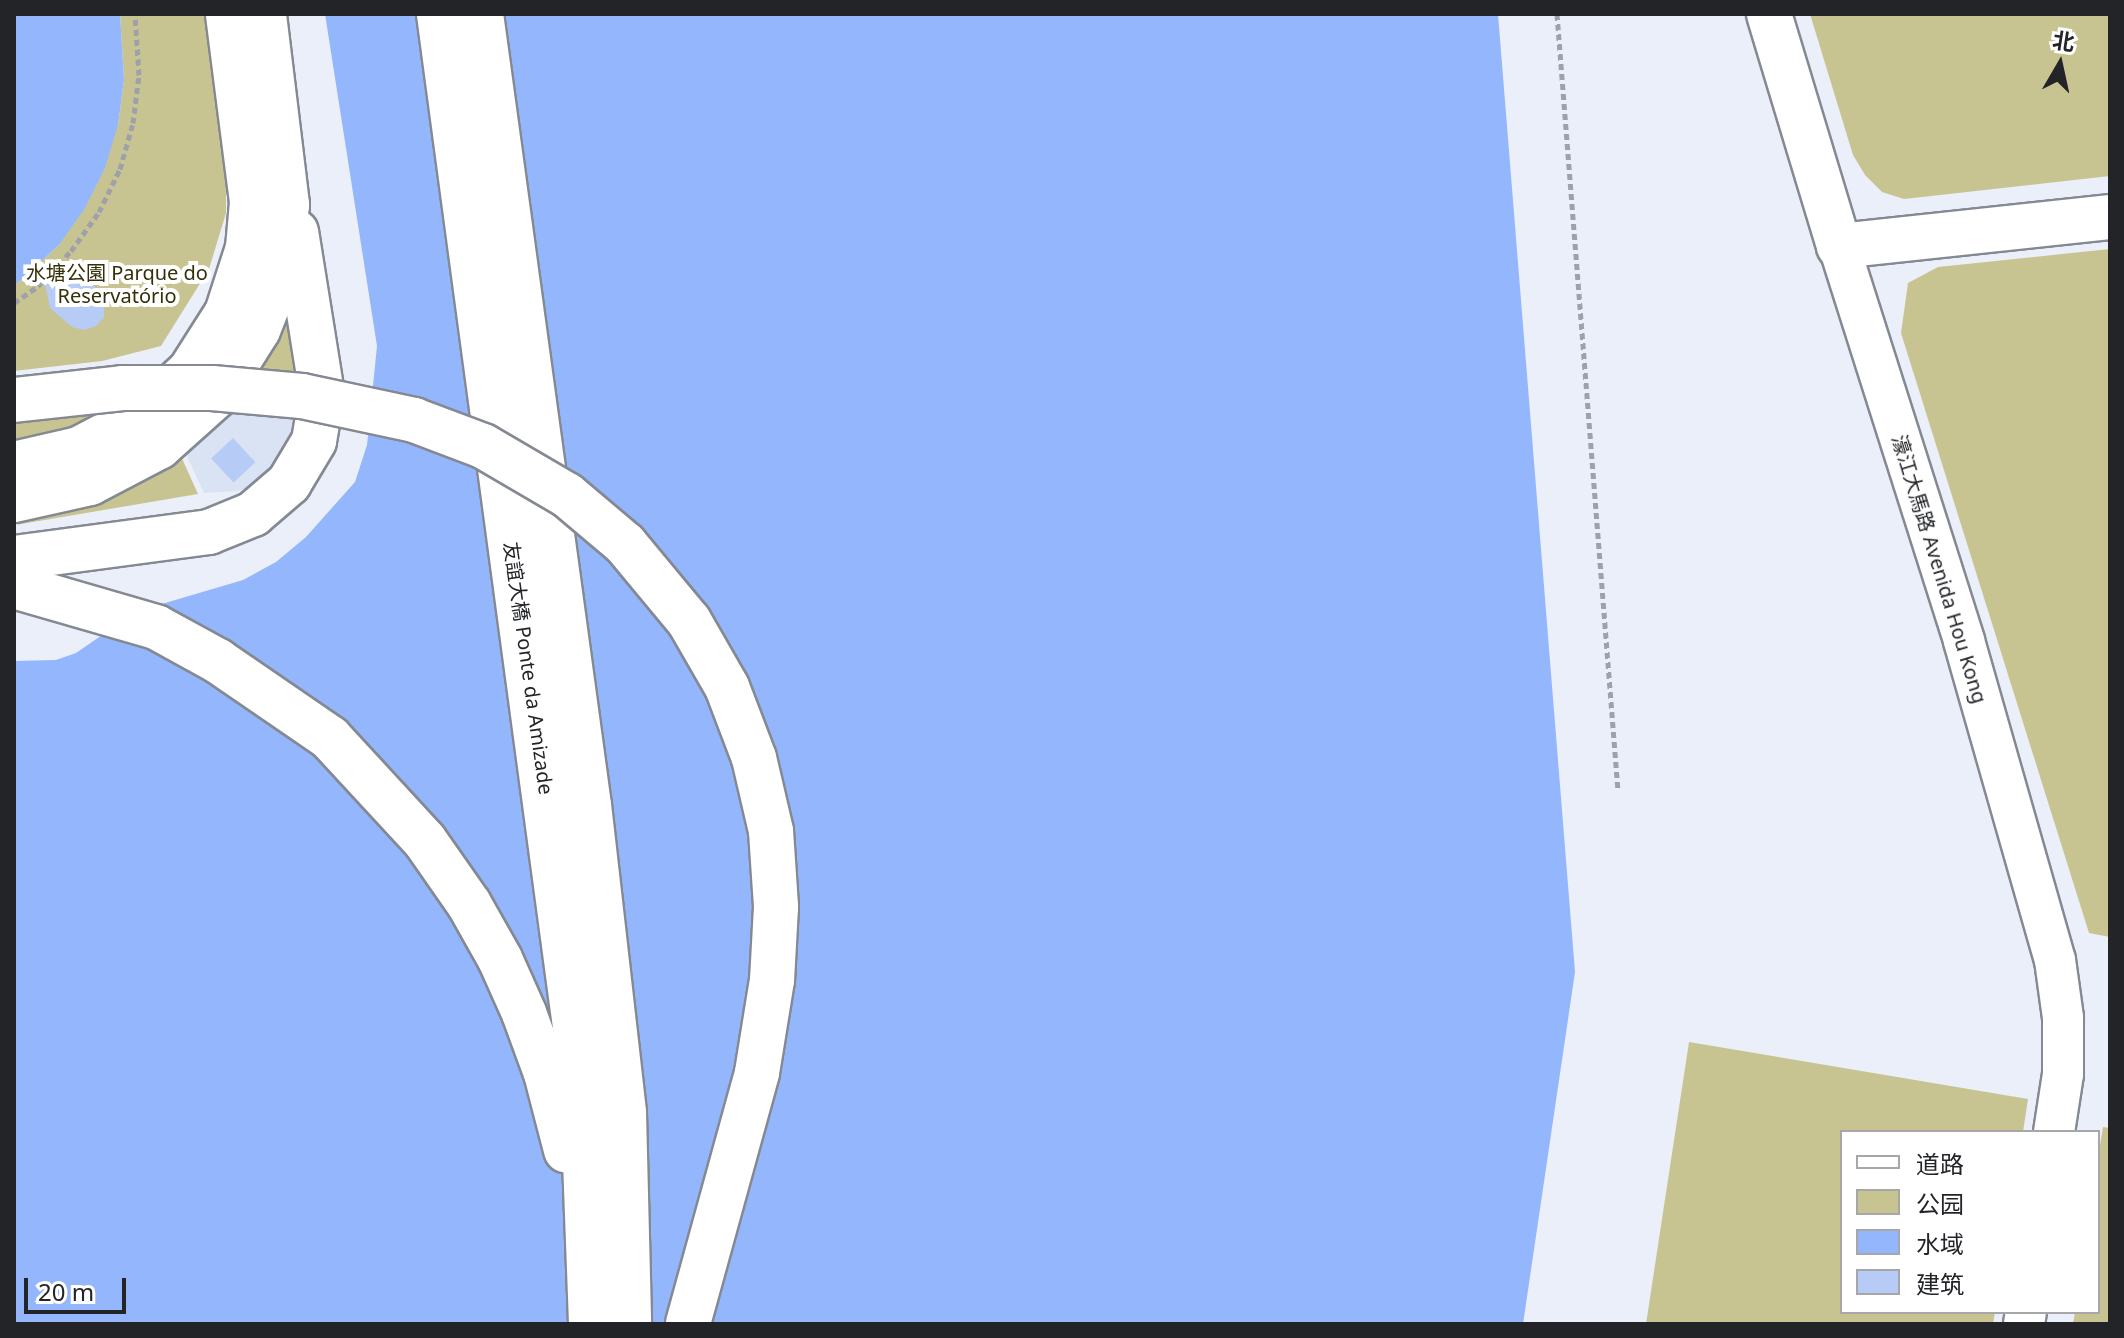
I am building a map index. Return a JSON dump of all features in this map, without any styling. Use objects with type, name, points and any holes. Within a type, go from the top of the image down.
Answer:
[{"type":"main road","points":[[14,464],[79,449],[140,417],[190,371],[227,313],[248,248],[252,202],[228,14]]},
{"type":"main road","points":[[17,577],[209,532],[253,514],[289,483],[314,441],[322,394],[264,14]]},
{"type":"main road","name":"友誼大橋 Ponte da Amizade","points":[[439,14],[582,1078],[604,1321]]},
{"type":"main road","name":"友誼大橋 Ponte da Amizade","points":[[481,14],[589,805],[624,1113],[604,1321]]},
{"type":"main road","name":"濠江大馬路 Avenida Hou Kong","points":[[1769,14],[1839,246]]},
{"type":"main road","points":[[14,500],[66,490],[114,473],[170,439],[217,395],[246,353],[277,282],[286,231],[287,179]]},
{"type":"main road","points":[[1839,246],[2110,217]]},
{"type":"main road","points":[[14,400],[107,389],[212,388],[302,396],[414,420],[483,446],[567,495],[633,553],[689,621],[727,687],[754,758],[771,831],[776,907],[772,980],[757,1073],[688,1324]]},
{"type":"main road","points":[[17,577],[156,627],[218,661],[330,738],[425,841],[469,904],[500,959],[546,1073],[564,1134],[604,1321]]},
{"type":"street","name":"濠江大馬路 Avenida Hou Kong","points":[[1839,246],[1964,641],[2055,960],[2063,1018],[2063,1060],[2054,1130]]},
{"type":"path","points":[[14,303],[38,286],[71,251],[99,212],[120,169],[133,123],[139,75],[135,14]]},
{"type":"path","points":[[1557,14],[1618,790]]},
{"type":"shaded area","points":[[302,387],[293,452],[258,484],[238,491],[204,493],[179,439],[229,400]]},
{"type":"green space","name":"水塘公園 Parque do Reservatório","points":[[120,14],[210,14],[226,130],[226,213],[209,269],[161,346],[102,361],[14,371],[14,286],[59,245],[118,125],[124,80]]},
{"type":"green space","points":[[1810,14],[2110,14],[2110,176],[1904,199],[1882,192],[1865,175],[1853,155]]},
{"type":"green space","points":[[2110,249],[2110,937],[2089,933],[1901,333],[1908,283],[1938,267]]},
{"type":"green space","points":[[289,258],[303,382],[247,378]]},
{"type":"green space","points":[[114,400],[92,424],[14,447],[14,416]]},
{"type":"green space","points":[[175,443],[198,494],[15,525],[93,487]]},
{"type":"green space","points":[[1689,1042],[2028,1099],[2023,1130],[1840,1130],[1840,1314],[1995,1314],[1993,1324],[1646,1324]]},
{"type":"green space","points":[[2103,1127],[2110,1128],[2110,1324],[2073,1324],[2075,1314],[2100,1314],[2100,1146]]},
{"type":"water","points":[[14,14],[120,14],[124,80],[118,125],[105,168],[85,208],[59,245],[14,286]]},
{"type":"water","points":[[325,14],[1498,14],[1575,972],[1523,1324],[14,1324],[14,661],[56,660],[76,653],[121,622],[155,606],[243,580],[276,562],[306,537],[355,482],[367,445],[377,346]]},
{"type":"building","points":[[65,269],[83,274],[104,298],[104,317],[96,326],[84,330],[72,327],[50,308],[45,284],[52,273]]},
{"type":"building","points":[[233,438],[256,462],[234,483],[211,458]]}]
